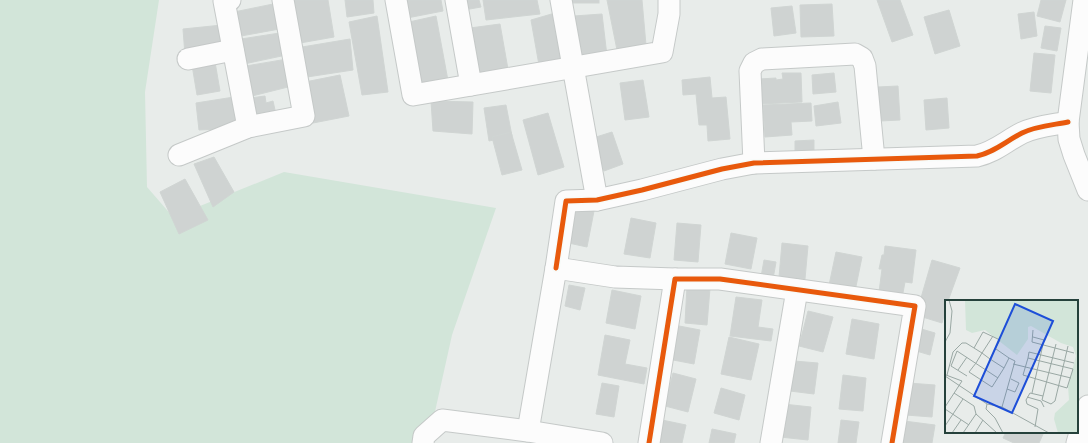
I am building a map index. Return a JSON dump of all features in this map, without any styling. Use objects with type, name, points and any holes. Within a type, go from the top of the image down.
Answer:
[{"type":"street","points":[[230,0],[224,1],[248,127]]},
{"type":"street","points":[[179,155],[248,127],[304,116],[283,0]]},
{"type":"street","points":[[396,0],[413,95],[662,52],[669,14],[669,0]]},
{"type":"street","points":[[456,0],[471,85]]},
{"type":"street","points":[[561,0],[597,200]]},
{"type":"street","points":[[1084,0],[1068,122],[1069,139],[1072,150],[1088,190]]},
{"type":"street","points":[[188,60],[233,50]]},
{"type":"street","points":[[754,163],[750,71],[754,63],[762,59],[855,54],[862,58],[865,66],[874,159]]},
{"type":"street","points":[[528,431],[566,201],[597,200],[722,169],[754,163],[977,156],[988,154],[1032,129],[1068,122]]},
{"type":"street","points":[[556,268],[615,278],[720,279],[914,306],[892,443]]},
{"type":"street","points":[[649,443],[675,279]]},
{"type":"street","points":[[771,443],[797,290]]},
{"type":"street","points":[[1077,443],[1088,406]]},
{"type":"street","points":[[423,443],[424,436],[442,420],[528,431],[602,443]]},
{"type":"green space","points":[[0,0],[159,0],[145,92],[147,187],[173,217],[284,172],[496,208],[452,335],[428,443],[0,443]]},
{"type":"building","points":[[292,0],[328,0],[334,37],[300,43]]},
{"type":"building","points":[[345,0],[373,0],[374,13],[347,17]]},
{"type":"building","points":[[404,0],[441,0],[443,11],[407,18]]},
{"type":"building","points":[[463,0],[479,0],[481,7],[464,10]]},
{"type":"building","points":[[483,0],[537,0],[540,14],[486,20]]},
{"type":"building","points":[[569,0],[599,0],[599,3],[569,3]]},
{"type":"building","points":[[607,0],[642,0],[646,45],[617,50]]},
{"type":"building","points":[[877,0],[900,0],[913,35],[892,42]]},
{"type":"building","points":[[1041,0],[1066,0],[1060,22],[1037,16]]},
{"type":"building","points":[[278,3],[285,28],[241,36],[234,12]]},
{"type":"building","points":[[832,4],[834,36],[801,37],[800,5]]},
{"type":"building","points":[[792,6],[796,33],[774,36],[771,8]]},
{"type":"building","points":[[949,10],[960,46],[935,54],[924,17]]},
{"type":"building","points":[[1034,12],[1037,36],[1021,39],[1018,14]]},
{"type":"building","points":[[555,13],[565,61],[539,65],[531,20]]},
{"type":"building","points":[[602,14],[607,56],[581,63],[574,16]]},
{"type":"building","points":[[377,16],[388,92],[362,95],[349,22]]},
{"type":"building","points":[[436,16],[449,86],[419,90],[409,22]]},
{"type":"building","points":[[500,24],[509,75],[478,79],[470,28]]},
{"type":"building","points":[[222,25],[224,49],[185,55],[183,29]]},
{"type":"building","points":[[1045,26],[1061,28],[1057,51],[1041,48]]},
{"type":"building","points":[[286,32],[291,54],[244,64],[241,39]]},
{"type":"building","points":[[350,39],[353,70],[307,77],[302,47]]},
{"type":"building","points":[[1034,53],[1055,55],[1051,93],[1030,91]]},
{"type":"building","points":[[293,58],[296,85],[252,96],[246,66]]},
{"type":"building","points":[[215,62],[220,91],[197,95],[192,65]]},
{"type":"building","points":[[782,73],[801,73],[802,102],[761,104],[759,79],[783,79]]},
{"type":"building","points":[[834,73],[836,92],[813,94],[812,75]]},
{"type":"building","points":[[340,75],[349,116],[313,123],[305,82]]},
{"type":"building","points":[[710,77],[712,98],[726,97],[730,139],[708,141],[707,125],[699,125],[696,94],[683,95],[682,80]]},
{"type":"building","points":[[643,80],[649,117],[625,120],[620,83]]},
{"type":"building","points":[[898,86],[900,120],[880,121],[878,87]]},
{"type":"building","points":[[265,96],[266,103],[273,101],[277,119],[254,123],[250,98]]},
{"type":"building","points":[[234,97],[240,128],[199,130],[196,103]]},
{"type":"building","points":[[947,98],[949,128],[926,130],[924,100]]},
{"type":"building","points":[[431,101],[473,102],[472,134],[433,131]]},
{"type":"building","points":[[838,102],[841,123],[816,126],[814,106]]},
{"type":"building","points":[[811,103],[812,121],[791,122],[792,135],[765,137],[763,105]]},
{"type":"building","points":[[506,105],[512,136],[489,141],[484,108]]},
{"type":"building","points":[[548,113],[564,167],[538,175],[523,120]]},
{"type":"building","points":[[511,132],[522,170],[502,175],[492,137]]},
{"type":"building","points":[[612,132],[623,164],[604,171],[593,138]]},
{"type":"building","points":[[814,140],[814,152],[795,153],[795,141]]},
{"type":"building","points":[[214,157],[234,192],[213,207],[194,164]]},
{"type":"building","points":[[185,179],[208,220],[179,234],[160,192]]},
{"type":"building","points":[[571,206],[594,211],[587,247],[564,242]]},
{"type":"building","points":[[631,218],[656,223],[650,258],[624,254]]},
{"type":"building","points":[[677,223],[701,225],[698,262],[674,260]]},
{"type":"building","points":[[731,233],[757,238],[751,269],[725,264]]},
{"type":"building","points":[[782,243],[808,246],[805,279],[779,277]]},
{"type":"building","points":[[885,246],[916,250],[912,283],[905,282],[902,298],[879,292],[882,269],[879,269],[882,255],[884,255]]},
{"type":"building","points":[[836,252],[862,257],[854,296],[828,290]]},
{"type":"building","points":[[764,260],[776,262],[773,279],[761,277]]},
{"type":"building","points":[[932,260],[960,268],[948,300],[945,300],[945,312],[942,323],[916,315]]},
{"type":"building","points":[[569,285],[585,288],[580,310],[565,306]]},
{"type":"building","points":[[687,286],[710,288],[707,325],[685,323]]},
{"type":"building","points":[[612,290],[641,296],[635,329],[606,323]]},
{"type":"building","points":[[736,297],[762,300],[758,327],[773,329],[771,341],[730,336]]},
{"type":"building","points":[[808,311],[833,317],[823,352],[799,346]]},
{"type":"building","points":[[852,319],[879,324],[874,359],[846,354]]},
{"type":"building","points":[[674,325],[700,330],[694,364],[668,359]]},
{"type":"building","points":[[918,328],[935,333],[930,355],[913,350]]},
{"type":"building","points":[[605,335],[630,340],[625,364],[647,368],[644,384],[598,375]]},
{"type":"building","points":[[729,337],[759,344],[751,380],[721,374]]},
{"type":"building","points":[[794,361],[818,363],[814,394],[790,391]]},
{"type":"building","points":[[673,373],[696,379],[688,412],[665,406]]},
{"type":"building","points":[[843,375],[866,378],[863,411],[839,409]]},
{"type":"building","points":[[602,383],[619,386],[614,417],[596,414]]},
{"type":"building","points":[[908,383],[935,385],[932,417],[906,415]]},
{"type":"building","points":[[721,388],[745,395],[739,420],[714,413]]},
{"type":"building","points":[[783,404],[811,407],[808,440],[780,437]]},
{"type":"building","points":[[662,420],[686,425],[682,443],[657,443]]},
{"type":"building","points":[[841,420],[859,422],[856,443],[838,443]]},
{"type":"building","points":[[904,421],[935,425],[932,443],[901,443]]},
{"type":"building","points":[[712,429],[736,434],[734,443],[709,443]]},
{"type":"building","points":[[1006,433],[1044,433],[1039,443],[1014,443],[1003,438]]},
{"type":"cycle path","points":[[556,268],[566,201],[597,200],[722,169],[754,163],[977,156],[995,149],[1027,131],[1039,127],[1068,122]]},
{"type":"cycle path","points":[[649,443],[675,279],[720,279],[915,306],[892,443]]}]
